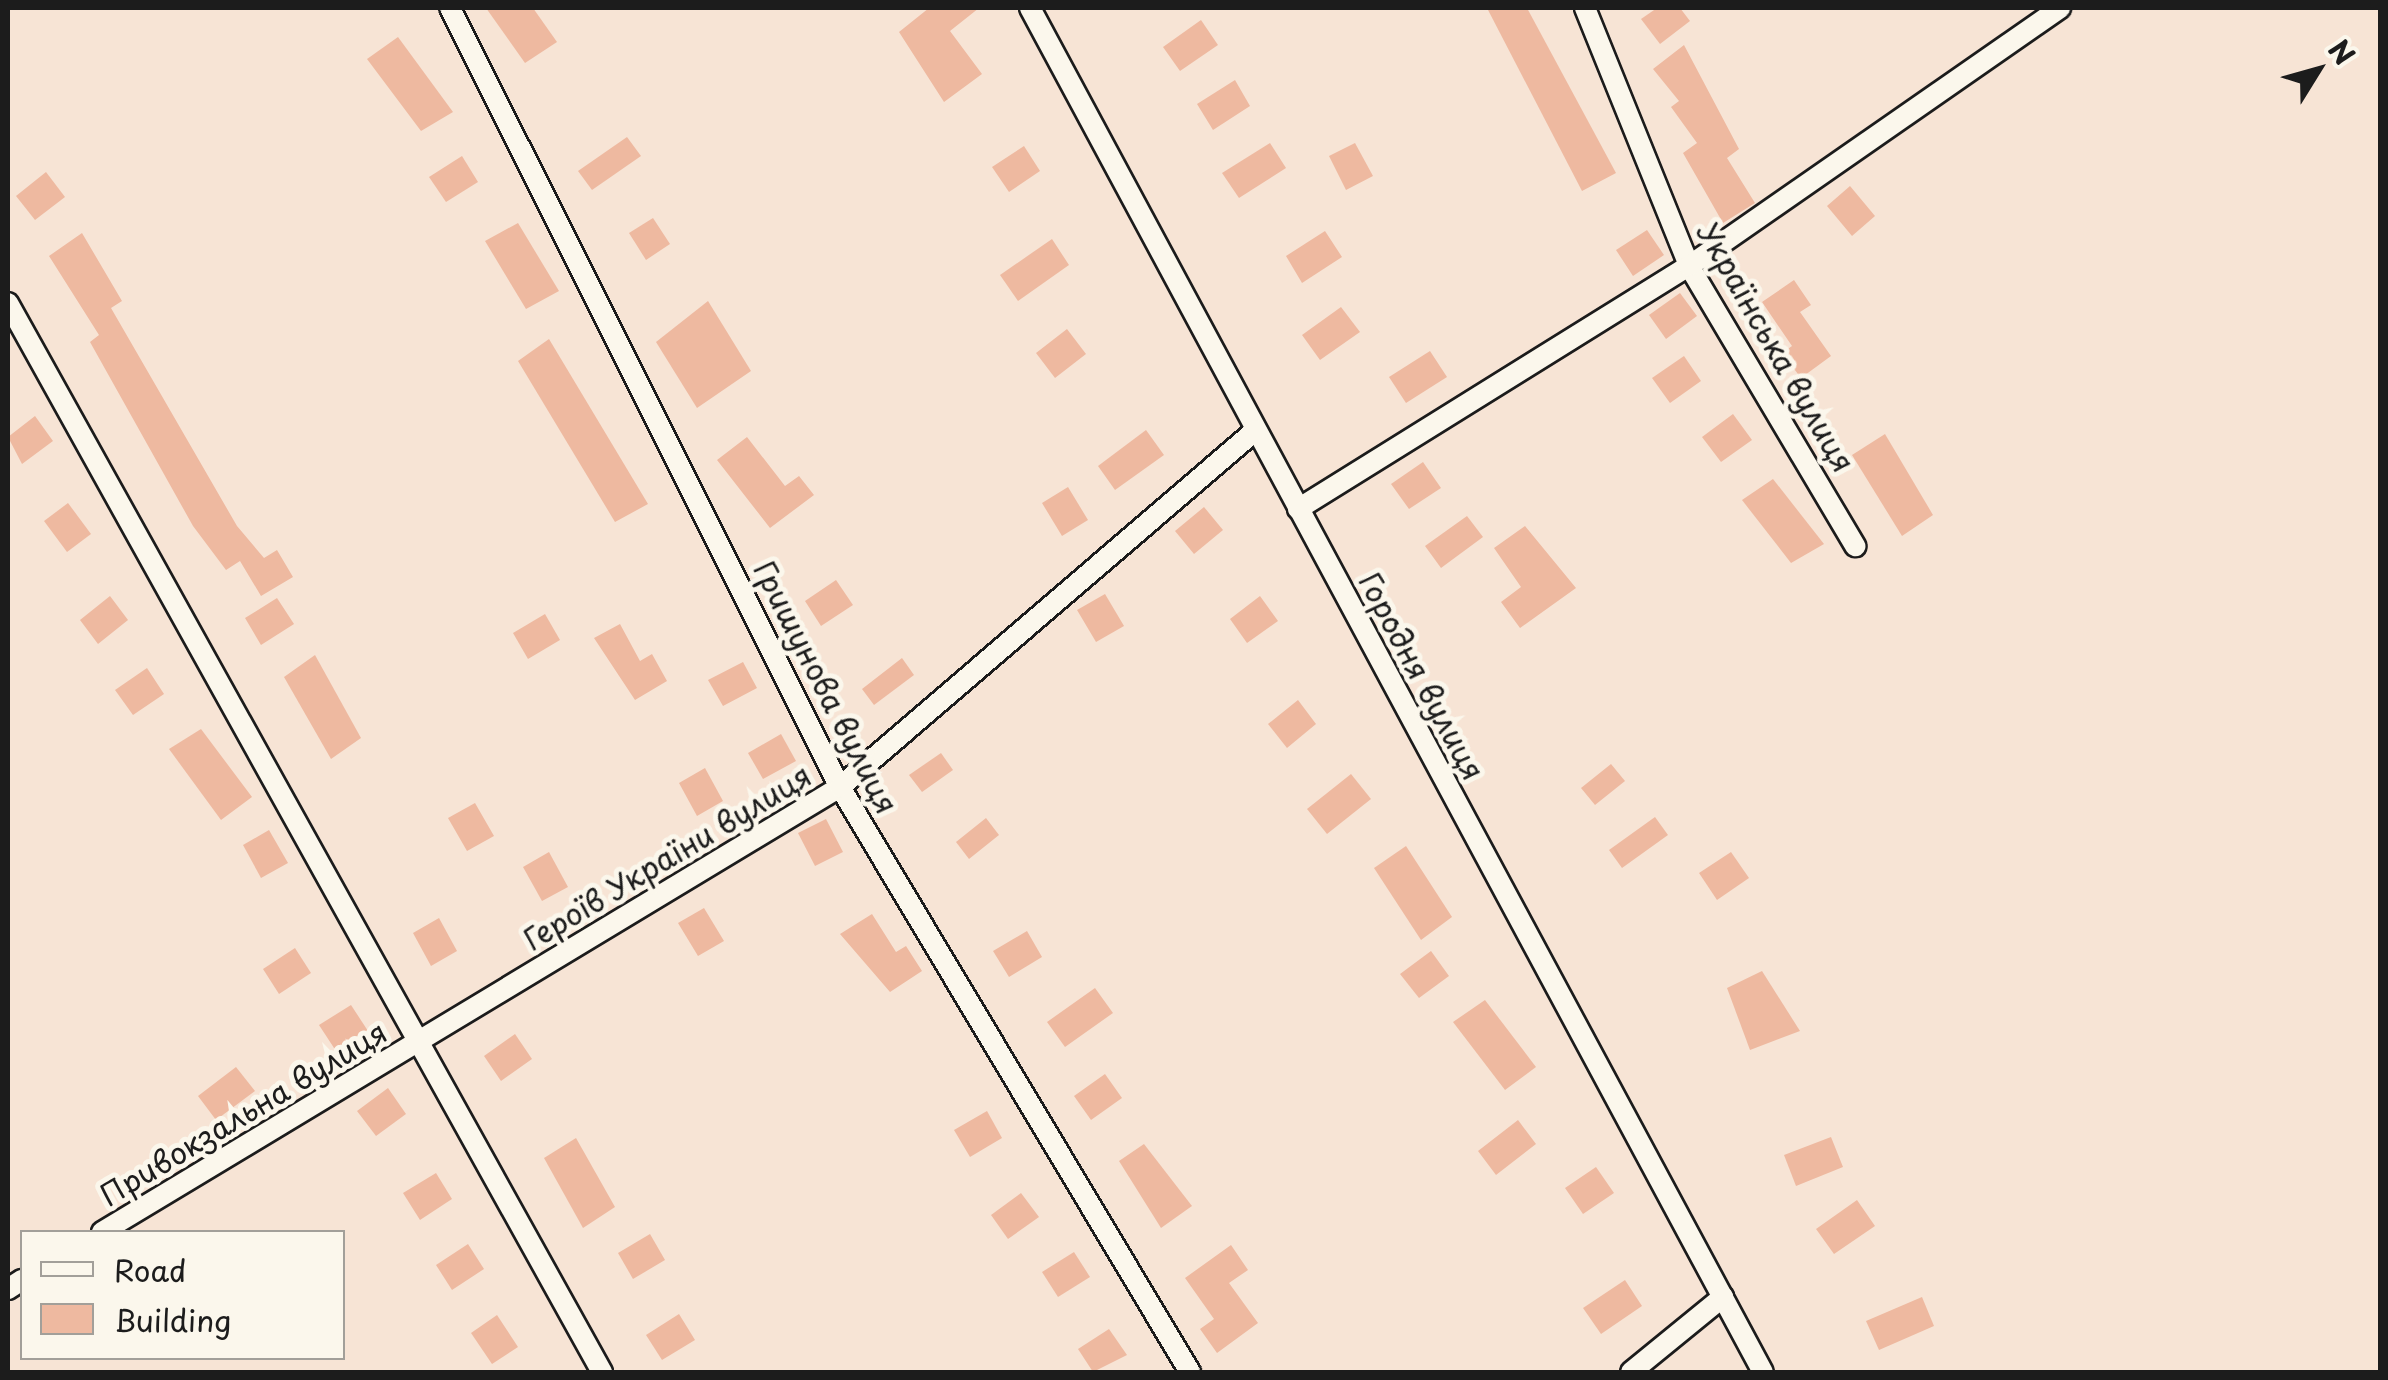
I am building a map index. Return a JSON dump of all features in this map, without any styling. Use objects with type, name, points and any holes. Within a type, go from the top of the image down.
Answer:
[{"type":"street","name":"Гришунова вулиця","points":[[450,8],[840,787],[1190,1372]]},
{"type":"street","name":"Городня вулиця","points":[[1030,8],[1763,1372]]},
{"type":"street","name":"Українська вулиця","points":[[1585,8],[1689,266],[1856,546]]},
{"type":"street","points":[[1298,509],[1689,266],[2060,8]]},
{"type":"street","points":[[8,303],[415,1045],[602,1372]]},
{"type":"street","name":"Героїв України вулиця","points":[[415,1045],[840,787],[1256,430]]},
{"type":"street","name":"Привокзальна вулиця","points":[[105,1230],[415,1045]]},
{"type":"street","points":[[1631,1372],[1723,1297]]},
{"type":"building","points":[[486,8],[533,8],[557,42],[525,63]]},
{"type":"building","points":[[929,8],[979,8],[950,31],[982,74],[944,102],[899,32]]},
{"type":"building","points":[[1487,8],[1527,8],[1616,173],[1582,191]]},
{"type":"building","points":[[1657,8],[1680,8],[1690,21],[1660,44],[1641,19]]},
{"type":"building","points":[[1201,20],[1218,45],[1180,71],[1163,47]]},
{"type":"building","points":[[398,37],[453,112],[421,131],[367,59]]},
{"type":"building","points":[[1684,45],[1739,149],[1727,158],[1755,203],[1723,223],[1683,153],[1697,143],[1671,107],[1679,101],[1653,69]]},
{"type":"building","points":[[1235,80],[1250,106],[1213,130],[1197,104]]},
{"type":"building","points":[[627,137],[641,156],[592,190],[578,171]]},
{"type":"building","points":[[1270,143],[1286,168],[1239,198],[1222,173]]},
{"type":"building","points":[[1355,143],[1373,176],[1346,190],[1329,156]]},
{"type":"building","points":[[1024,146],[1040,171],[1009,192],[992,167]]},
{"type":"building","points":[[462,156],[478,182],[446,202],[429,177]]},
{"type":"building","points":[[46,172],[65,197],[35,220],[16,196]]},
{"type":"building","points":[[1850,186],[1875,216],[1852,236],[1827,206]]},
{"type":"building","points":[[653,218],[670,244],[646,260],[629,233]]},
{"type":"building","points":[[518,223],[559,291],[526,309],[485,241]]},
{"type":"building","points":[[1647,230],[1664,255],[1633,276],[1616,250]]},
{"type":"building","points":[[1325,231],[1342,257],[1302,283],[1286,256]]},
{"type":"building","points":[[82,233],[122,301],[111,308],[237,526],[264,558],[277,550],[293,577],[261,596],[240,561],[226,570],[193,526],[90,342],[99,335],[49,256]]},
{"type":"building","points":[[1052,239],[1069,265],[1018,301],[1000,275]]},
{"type":"building","points":[[1794,280],[1811,305],[1800,312],[1831,356],[1801,378],[1782,353],[1792,346],[1762,302]]},
{"type":"building","points":[[1680,293],[1697,316],[1666,339],[1649,315]]},
{"type":"building","points":[[708,301],[751,371],[697,408],[656,342]]},
{"type":"building","points":[[1341,307],[1360,332],[1320,360],[1302,335]]},
{"type":"building","points":[[1067,329],[1086,354],[1055,378],[1036,353]]},
{"type":"building","points":[[549,339],[648,504],[615,522],[518,361]]},
{"type":"building","points":[[1430,351],[1447,377],[1406,403],[1389,377]]},
{"type":"building","points":[[1684,356],[1701,381],[1670,403],[1652,378]]},
{"type":"building","points":[[1733,414],[1752,440],[1721,462],[1702,437]]},
{"type":"building","points":[[35,416],[53,441],[22,464],[8,437]]},
{"type":"building","points":[[1146,430],[1164,455],[1115,490],[1098,466]]},
{"type":"building","points":[[1885,434],[1933,515],[1902,536],[1852,455]]},
{"type":"building","points":[[747,437],[785,486],[799,476],[814,495],[770,528],[717,460]]},
{"type":"building","points":[[1423,462],[1441,488],[1409,509],[1391,484]]},
{"type":"building","points":[[1773,479],[1824,544],[1791,563],[1742,500]]},
{"type":"building","points":[[1068,487],[1088,520],[1062,536],[1042,503]]},
{"type":"building","points":[[68,503],[91,534],[67,552],[44,521]]},
{"type":"building","points":[[1204,507],[1223,530],[1194,554],[1175,531]]},
{"type":"building","points":[[1467,516],[1483,537],[1441,568],[1425,546]]},
{"type":"building","points":[[1525,526],[1576,588],[1520,628],[1501,602],[1521,587],[1494,548]]},
{"type":"building","points":[[836,580],[853,605],[821,626],[805,601]]},
{"type":"building","points":[[1105,594],[1124,626],[1096,642],[1077,610]]},
{"type":"building","points":[[110,596],[128,620],[98,644],[80,620]]},
{"type":"building","points":[[1260,596],[1278,621],[1247,643],[1230,619]]},
{"type":"building","points":[[277,598],[294,624],[261,645],[245,618]]},
{"type":"building","points":[[545,614],[560,640],[528,659],[513,633]]},
{"type":"building","points":[[620,624],[640,661],[652,654],[667,681],[635,700],[594,638]]},
{"type":"building","points":[[315,655],[361,738],[331,759],[284,677]]},
{"type":"building","points":[[902,658],[914,675],[874,705],[862,689]]},
{"type":"building","points":[[743,662],[757,688],[723,706],[708,680]]},
{"type":"building","points":[[147,668],[164,694],[133,715],[115,690]]},
{"type":"building","points":[[1298,700],[1316,724],[1287,748],[1268,724]]},
{"type":"building","points":[[201,729],[252,797],[221,820],[169,749]]},
{"type":"building","points":[[781,734],[796,761],[763,779],[748,753]]},
{"type":"building","points":[[941,753],[953,770],[922,792],[909,775]]},
{"type":"building","points":[[1611,764],[1625,781],[1595,805],[1581,788]]},
{"type":"building","points":[[705,768],[723,801],[697,816],[679,783]]},
{"type":"building","points":[[1351,774],[1371,799],[1327,834],[1307,809]]},
{"type":"building","points":[[475,803],[494,836],[467,851],[448,818]]},
{"type":"building","points":[[1655,817],[1668,835],[1622,868],[1609,850]]},
{"type":"building","points":[[986,818],[999,835],[969,859],[956,842]]},
{"type":"building","points":[[826,819],[843,852],[815,866],[798,833]]},
{"type":"building","points":[[269,830],[288,863],[261,878],[243,845]]},
{"type":"building","points":[[1406,846],[1452,917],[1421,940],[1374,868]]},
{"type":"building","points":[[549,852],[568,887],[542,901],[523,867]]},
{"type":"building","points":[[1731,852],[1749,878],[1717,900],[1699,873]]},
{"type":"building","points":[[704,908],[724,941],[698,956],[678,923]]},
{"type":"building","points":[[872,914],[896,952],[906,946],[922,971],[890,992],[840,934]]},
{"type":"building","points":[[439,918],[457,951],[431,966],[413,933]]},
{"type":"building","points":[[1027,931],[1042,957],[1009,977],[993,951]]},
{"type":"building","points":[[295,948],[311,973],[279,994],[263,969]]},
{"type":"building","points":[[1431,951],[1449,976],[1419,998],[1400,974]]},
{"type":"building","points":[[1762,971],[1800,1031],[1750,1050],[1727,988]]},
{"type":"building","points":[[1095,988],[1113,1013],[1065,1047],[1047,1022]]},
{"type":"building","points":[[1485,1000],[1536,1067],[1505,1090],[1453,1022]]},
{"type":"building","points":[[351,1005],[368,1031],[336,1051],[319,1025]]},
{"type":"building","points":[[515,1034],[532,1059],[501,1081],[484,1056]]},
{"type":"building","points":[[236,1067],[255,1091],[216,1120],[198,1096]]},
{"type":"building","points":[[1105,1074],[1122,1098],[1091,1120],[1074,1096]]},
{"type":"building","points":[[388,1088],[406,1114],[376,1136],[357,1111]]},
{"type":"building","points":[[987,1111],[1002,1138],[970,1157],[954,1130]]},
{"type":"building","points":[[1518,1120],[1536,1144],[1496,1175],[1478,1151]]},
{"type":"building","points":[[1831,1137],[1843,1167],[1796,1186],[1784,1155]]},
{"type":"building","points":[[576,1138],[615,1207],[583,1228],[544,1158]]},
{"type":"building","points":[[1144,1144],[1192,1206],[1161,1228],[1119,1161]]},
{"type":"building","points":[[1596,1167],[1614,1193],[1583,1214],[1565,1188]]},
{"type":"building","points":[[436,1173],[452,1199],[420,1220],[403,1193]]},
{"type":"building","points":[[1021,1193],[1039,1217],[1008,1239],[991,1215]]},
{"type":"building","points":[[1857,1200],[1875,1226],[1834,1254],[1816,1229]]},
{"type":"building","points":[[650,1234],[665,1260],[633,1279],[618,1253]]},
{"type":"building","points":[[468,1244],[484,1269],[452,1290],[436,1265]]},
{"type":"building","points":[[1231,1245],[1248,1270],[1229,1283],[1258,1323],[1217,1353],[1200,1329],[1214,1319],[1185,1278]]},
{"type":"building","points":[[1074,1252],[1090,1277],[1058,1297],[1042,1272]]},
{"type":"building","points":[[1625,1280],[1642,1306],[1601,1334],[1583,1308]]},
{"type":"building","points":[[1922,1297],[1934,1326],[1879,1350],[1866,1321]]},
{"type":"building","points":[[679,1314],[695,1340],[662,1360],[646,1335]]},
{"type":"building","points":[[497,1315],[518,1347],[492,1364],[471,1333]]},
{"type":"building","points":[[1109,1329],[1127,1355],[1093,1372],[1078,1349]]}]
